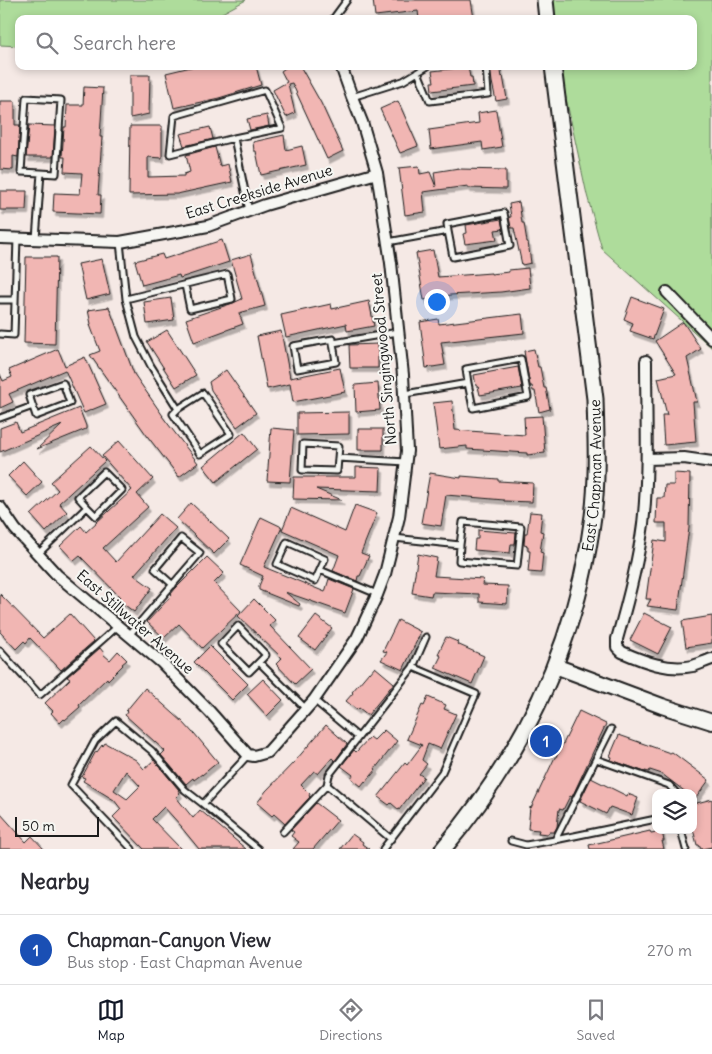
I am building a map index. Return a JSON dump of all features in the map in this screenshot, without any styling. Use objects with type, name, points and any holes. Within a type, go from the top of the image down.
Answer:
[{"type":"main road","points":[[545,0],[547,15]]},
{"type":"main road","name":"East Chapman Avenue","points":[[443,849],[473,812],[503,768],[536,708],[555,666],[574,610],[586,560],[593,516],[596,443],[595,399],[554,70]]},
{"type":"street","name":"North Singingwood Street","points":[[251,756],[268,752],[314,700],[358,638],[385,574],[399,517],[407,451],[405,394],[388,242],[377,173],[362,122],[343,70]]},
{"type":"street","name":"East Creekside Avenue","points":[[0,238],[120,242],[208,226],[265,205],[377,173]]},
{"type":"street","points":[[667,292],[712,339]]},
{"type":"street","points":[[646,361],[647,459],[643,523],[631,591],[617,640],[617,647],[622,652],[663,667],[692,666],[712,659]]},
{"type":"street","points":[[647,459],[684,458],[712,462]]},
{"type":"street","name":"East Stillwater Avenue","points":[[0,506],[15,529],[57,575],[162,663],[251,756]]},
{"type":"street","points":[[555,666],[652,703],[712,722]]},
{"type":"lane","points":[[336,15],[347,0]]},
{"type":"lane","points":[[352,97],[402,81],[421,70]]},
{"type":"lane","points":[[418,72],[430,101],[488,94],[486,70]]},
{"type":"lane","points":[[265,90],[282,128],[234,138],[170,154],[174,116],[265,90]]},
{"type":"lane","points":[[26,98],[60,100],[56,174],[41,173],[21,172],[26,98]]},
{"type":"lane","points":[[234,138],[249,211]]},
{"type":"lane","points":[[36,239],[41,173]]},
{"type":"lane","points":[[504,213],[510,246],[453,257],[448,231],[447,224],[504,213]]},
{"type":"lane","points":[[388,242],[448,231]]},
{"type":"lane","points":[[0,334],[14,335],[17,238]]},
{"type":"lane","points":[[120,242],[126,299],[136,337],[151,366],[178,409]]},
{"type":"lane","points":[[126,299],[227,274],[232,299],[190,309],[184,285]]},
{"type":"lane","points":[[0,300],[15,300]]},
{"type":"lane","points":[[333,343],[399,332]]},
{"type":"lane","points":[[333,339],[333,343],[336,362],[297,369],[293,346],[333,339]]},
{"type":"lane","points":[[521,359],[528,397],[473,408],[468,383],[466,369],[521,359]]},
{"type":"lane","points":[[63,383],[70,403],[36,416],[33,406],[29,395],[63,383]]},
{"type":"lane","points":[[405,394],[468,383]]},
{"type":"lane","points":[[203,393],[231,434],[200,454],[173,414],[178,409],[203,393]]},
{"type":"lane","points":[[0,418],[33,406]]},
{"type":"lane","points":[[303,444],[339,446],[338,458],[338,471],[302,470],[303,444]]},
{"type":"lane","points":[[338,458],[406,462]]},
{"type":"lane","points":[[104,472],[122,490],[96,516],[86,507],[78,498],[104,472]]},
{"type":"lane","points":[[38,554],[86,507]]},
{"type":"lane","points":[[462,522],[521,527],[517,566],[459,561],[460,545],[462,522]]},
{"type":"lane","points":[[129,635],[173,585],[200,553],[182,538],[155,569],[173,585]]},
{"type":"lane","points":[[394,538],[460,545]]},
{"type":"lane","points":[[287,542],[325,559],[320,570],[315,581],[277,564],[287,542]]},
{"type":"lane","points":[[320,570],[377,595]]},
{"type":"lane","points":[[0,651],[40,694],[118,626]]},
{"type":"lane","points":[[238,626],[266,655],[259,662],[249,672],[221,644],[238,626]]},
{"type":"lane","points":[[283,832],[327,785],[329,775],[412,667],[426,637]]},
{"type":"lane","points":[[259,662],[306,710]]},
{"type":"lane","points":[[383,849],[442,772],[476,694],[412,667]]},
{"type":"lane","points":[[314,700],[358,737]]},
{"type":"lane","points":[[132,849],[71,785],[95,740],[116,721],[152,751],[185,790],[258,849]]},
{"type":"lane","points":[[555,840],[611,730]]},
{"type":"lane","points":[[204,804],[251,756]]},
{"type":"lane","points":[[596,759],[669,785],[672,789]]},
{"type":"lane","points":[[327,785],[391,839]]},
{"type":"lane","points":[[510,841],[526,844],[555,840],[652,820]]},
{"type":"lane","points":[[682,834],[686,849]]},
{"type":"green space","points":[[0,0],[246,0],[218,15],[15,15],[15,46],[0,45]]},
{"type":"green space","points":[[545,0],[712,0],[712,348],[602,249],[587,195],[560,70],[697,70],[697,15],[548,15]]},
{"type":"building","points":[[373,0],[471,0],[473,15],[418,15],[418,11],[375,15]]},
{"type":"building","points":[[178,70],[257,70],[261,85],[219,98],[174,108],[166,73]]},
{"type":"building","points":[[302,70],[321,103],[343,151],[327,159],[292,83],[288,84],[295,113],[286,117],[273,90],[287,82],[281,71]]},
{"type":"building","points":[[469,70],[473,86],[432,91],[431,82],[434,82],[432,71]]},
{"type":"building","points":[[490,70],[501,70],[507,99],[496,101]]},
{"type":"building","points":[[130,75],[150,75],[149,114],[130,118]]},
{"type":"building","points":[[84,87],[103,88],[98,195],[101,195],[100,214],[53,212],[54,193],[80,194],[82,173],[64,172],[65,157],[62,157],[67,105],[83,105]]},
{"type":"building","points":[[0,101],[15,101],[15,125],[20,125],[18,157],[13,156],[13,170],[0,169]]},
{"type":"building","points":[[398,101],[418,146],[400,153],[380,109]]},
{"type":"building","points":[[496,110],[502,147],[483,150],[482,142],[431,149],[429,130],[479,123],[478,113]]},
{"type":"building","points":[[267,115],[269,126],[250,130],[247,119]]},
{"type":"building","points":[[29,125],[55,126],[53,157],[26,157]]},
{"type":"building","points":[[130,126],[162,126],[162,158],[148,157],[148,177],[184,176],[184,174],[190,172],[186,155],[215,147],[220,166],[228,164],[232,182],[177,194],[129,195]]},
{"type":"building","points":[[210,127],[213,139],[184,146],[180,134]]},
{"type":"building","points":[[284,135],[286,150],[302,146],[306,165],[261,175],[253,142]]},
{"type":"building","points":[[419,166],[420,174],[430,172],[436,187],[434,172],[459,168],[506,170],[506,189],[468,188],[468,186],[423,192],[425,212],[405,215],[399,168]]},
{"type":"building","points":[[0,191],[27,191],[26,210],[0,210]]},
{"type":"building","points":[[519,202],[531,263],[522,265],[514,228],[511,228],[509,217],[511,217],[509,204]]},
{"type":"building","points":[[501,219],[503,229],[495,230],[497,240],[465,244],[463,234],[467,233],[466,225]]},
{"type":"building","points":[[222,240],[229,262],[180,278],[179,275],[142,285],[135,261],[162,254],[164,259]]},
{"type":"building","points":[[433,250],[438,277],[491,274],[528,268],[530,288],[450,295],[424,300],[416,253]]},
{"type":"building","points":[[251,254],[265,306],[239,313],[243,324],[194,342],[186,319],[242,299],[231,260]]},
{"type":"building","points":[[26,257],[57,257],[55,344],[24,343]]},
{"type":"building","points":[[102,259],[110,294],[86,300],[78,264]]},
{"type":"building","points":[[632,297],[664,309],[653,339],[630,331],[633,323],[624,319]]},
{"type":"building","points":[[171,298],[174,320],[147,324],[144,302]]},
{"type":"building","points":[[369,301],[374,326],[347,331],[346,324],[286,337],[281,315],[331,304],[332,309]]},
{"type":"building","points":[[109,307],[134,374],[162,416],[198,463],[179,477],[90,355],[100,351],[90,325],[88,310]]},
{"type":"building","points":[[522,314],[524,333],[441,342],[445,365],[426,368],[420,322],[438,319],[439,324]]},
{"type":"building","points":[[683,322],[701,349],[687,358],[697,402],[693,402],[696,442],[664,445],[662,415],[667,415],[658,378],[676,374],[655,341]]},
{"type":"building","points":[[167,330],[196,375],[176,387],[147,342]]},
{"type":"building","points":[[281,331],[290,378],[340,368],[345,392],[293,402],[290,384],[267,389],[257,336]]},
{"type":"building","points":[[378,344],[378,368],[350,368],[349,345]]},
{"type":"building","points":[[58,349],[65,366],[85,357],[106,404],[84,413],[65,370],[9,394],[13,402],[0,408],[0,374],[3,381],[12,377],[9,370]]},
{"type":"building","points":[[534,349],[544,388],[546,388],[550,409],[539,412],[535,391],[530,386],[524,351]]},
{"type":"building","points":[[518,367],[522,388],[480,395],[474,375]]},
{"type":"building","points":[[226,370],[256,413],[237,427],[211,390],[209,382]]},
{"type":"building","points":[[378,383],[380,410],[356,412],[355,385]]},
{"type":"building","points":[[452,401],[455,430],[525,435],[524,417],[542,416],[545,453],[527,455],[527,453],[467,449],[467,446],[439,449],[433,403]]},
{"type":"building","points":[[79,408],[86,429],[37,449],[62,425],[0,452],[0,428],[16,422],[20,432]]},
{"type":"building","points":[[349,412],[349,434],[297,435],[297,413]]},
{"type":"building","points":[[271,428],[294,430],[290,482],[267,481]]},
{"type":"building","points":[[358,429],[383,429],[383,450],[358,450]]},
{"type":"building","points":[[244,432],[257,449],[216,482],[203,466]]},
{"type":"building","points":[[119,441],[153,479],[137,494],[148,507],[103,548],[116,562],[160,514],[176,528],[134,575],[152,588],[134,612],[117,599],[120,597],[80,556],[74,561],[60,546],[81,526],[86,532],[132,490],[102,456]]},
{"type":"building","points":[[91,446],[105,461],[59,503],[67,512],[46,532],[31,515],[58,490],[51,482]]},
{"type":"building","points":[[23,461],[42,482],[27,496],[8,476]]},
{"type":"building","points":[[356,467],[381,468],[380,491],[316,489],[342,500],[293,499],[294,477],[356,477]]},
{"type":"building","points":[[430,473],[461,478],[461,476],[533,483],[532,502],[446,495],[441,526],[421,523]]},
{"type":"building","points":[[674,473],[690,474],[689,528],[678,610],[647,606],[651,599],[646,599],[654,540],[666,542],[666,523],[656,523],[657,498],[664,498],[665,485],[674,485]]},
{"type":"building","points":[[191,503],[229,539],[214,554],[177,519]]},
{"type":"building","points":[[355,505],[377,513],[361,553],[369,556],[357,581],[333,571],[339,555],[282,530],[291,508],[345,532]]},
{"type":"building","points":[[530,512],[542,513],[540,531],[543,532],[540,552],[543,553],[541,573],[528,572],[530,551],[528,551],[528,546],[524,545]]},
{"type":"building","points":[[261,517],[282,527],[264,567],[325,592],[329,579],[354,589],[345,613],[285,592],[300,604],[299,606],[259,590],[263,576],[240,565]]},
{"type":"building","points":[[478,530],[516,533],[515,544],[511,544],[510,553],[474,550],[475,539],[478,539]]},
{"type":"building","points":[[418,554],[437,558],[434,576],[483,579],[482,585],[508,586],[507,604],[479,602],[479,594],[432,592],[431,596],[412,593]]},
{"type":"building","points":[[207,557],[224,573],[214,583],[241,611],[202,648],[179,624],[164,638],[147,622],[172,595],[175,589]]},
{"type":"building","points":[[0,594],[43,638],[70,614],[94,641],[61,670],[30,638],[16,649],[0,632]]},
{"type":"building","points":[[254,599],[275,620],[270,626],[311,669],[295,684],[276,664],[282,658],[238,616]]},
{"type":"building","points":[[644,613],[672,627],[658,654],[630,640]]},
{"type":"building","points":[[316,616],[332,628],[315,650],[299,638]]},
{"type":"building","points":[[712,616],[712,643],[686,647],[682,621]]},
{"type":"building","points":[[398,620],[421,632],[403,670],[381,660],[387,652],[383,651]]},
{"type":"building","points":[[446,637],[484,656],[472,684],[435,668],[441,656],[438,654]]},
{"type":"building","points":[[210,646],[248,684],[232,700],[194,662]]},
{"type":"building","points":[[100,648],[103,654],[110,660],[118,651],[127,660],[108,680],[107,678],[79,705],[80,707],[60,723],[51,713],[53,711],[45,703],[70,679],[67,677]]},
{"type":"building","points":[[375,667],[394,683],[368,715],[359,708],[357,710],[346,701]]},
{"type":"building","points":[[263,679],[283,700],[267,716],[247,694]]},
{"type":"building","points":[[145,688],[194,733],[218,762],[202,775],[194,780],[193,778],[186,784],[161,755],[165,751],[125,715],[126,711]]},
{"type":"building","points":[[428,697],[446,705],[444,709],[456,714],[440,749],[428,744],[422,760],[427,764],[419,774],[424,777],[399,810],[391,803],[389,805],[378,797],[422,745],[407,739],[422,705],[424,706]]},
{"type":"building","points":[[579,711],[606,724],[572,797],[570,796],[563,810],[559,809],[557,827],[554,832],[549,832],[548,834],[538,833],[539,830],[528,829],[530,807]]},
{"type":"building","points":[[326,725],[347,744],[335,761],[332,758],[318,774],[314,771],[301,785],[310,794],[310,797],[285,824],[257,803]]},
{"type":"building","points":[[384,730],[397,741],[376,770],[361,786],[351,778],[353,775],[341,766],[354,750],[356,752],[370,737],[374,740]]},
{"type":"building","points":[[619,735],[670,753],[672,752],[709,780],[697,796],[697,789],[682,789],[662,774],[650,770],[645,772],[611,760],[612,757],[610,756]]},
{"type":"building","points":[[105,743],[136,760],[144,769],[154,760],[179,790],[180,793],[176,797],[193,818],[200,810],[246,849],[199,849],[164,807],[152,819],[181,849],[144,849],[113,817],[121,809],[114,800],[83,781],[85,778],[82,777],[96,751]],"holes":[[[126,771],[140,786],[127,799],[114,790]]]},
{"type":"building","points":[[591,778],[627,796],[628,794],[638,798],[632,815],[610,807],[606,814],[580,801]]},
{"type":"building","points":[[712,799],[712,847],[701,849],[697,845],[694,834],[697,834],[697,803]]},
{"type":"building","points":[[316,803],[338,820],[313,849],[293,849],[299,842],[291,836],[294,832],[291,830]]},
{"type":"building","points":[[0,813],[26,842],[32,836],[44,849],[0,849]]},
{"type":"building","points":[[650,831],[652,834],[663,834],[664,849],[590,849],[589,845]]},
{"type":"building","points":[[352,834],[363,842],[362,844],[369,849],[340,849]]},
{"type":"place","name":"Chapman-Canyon View","points":[[546,741]]}]
